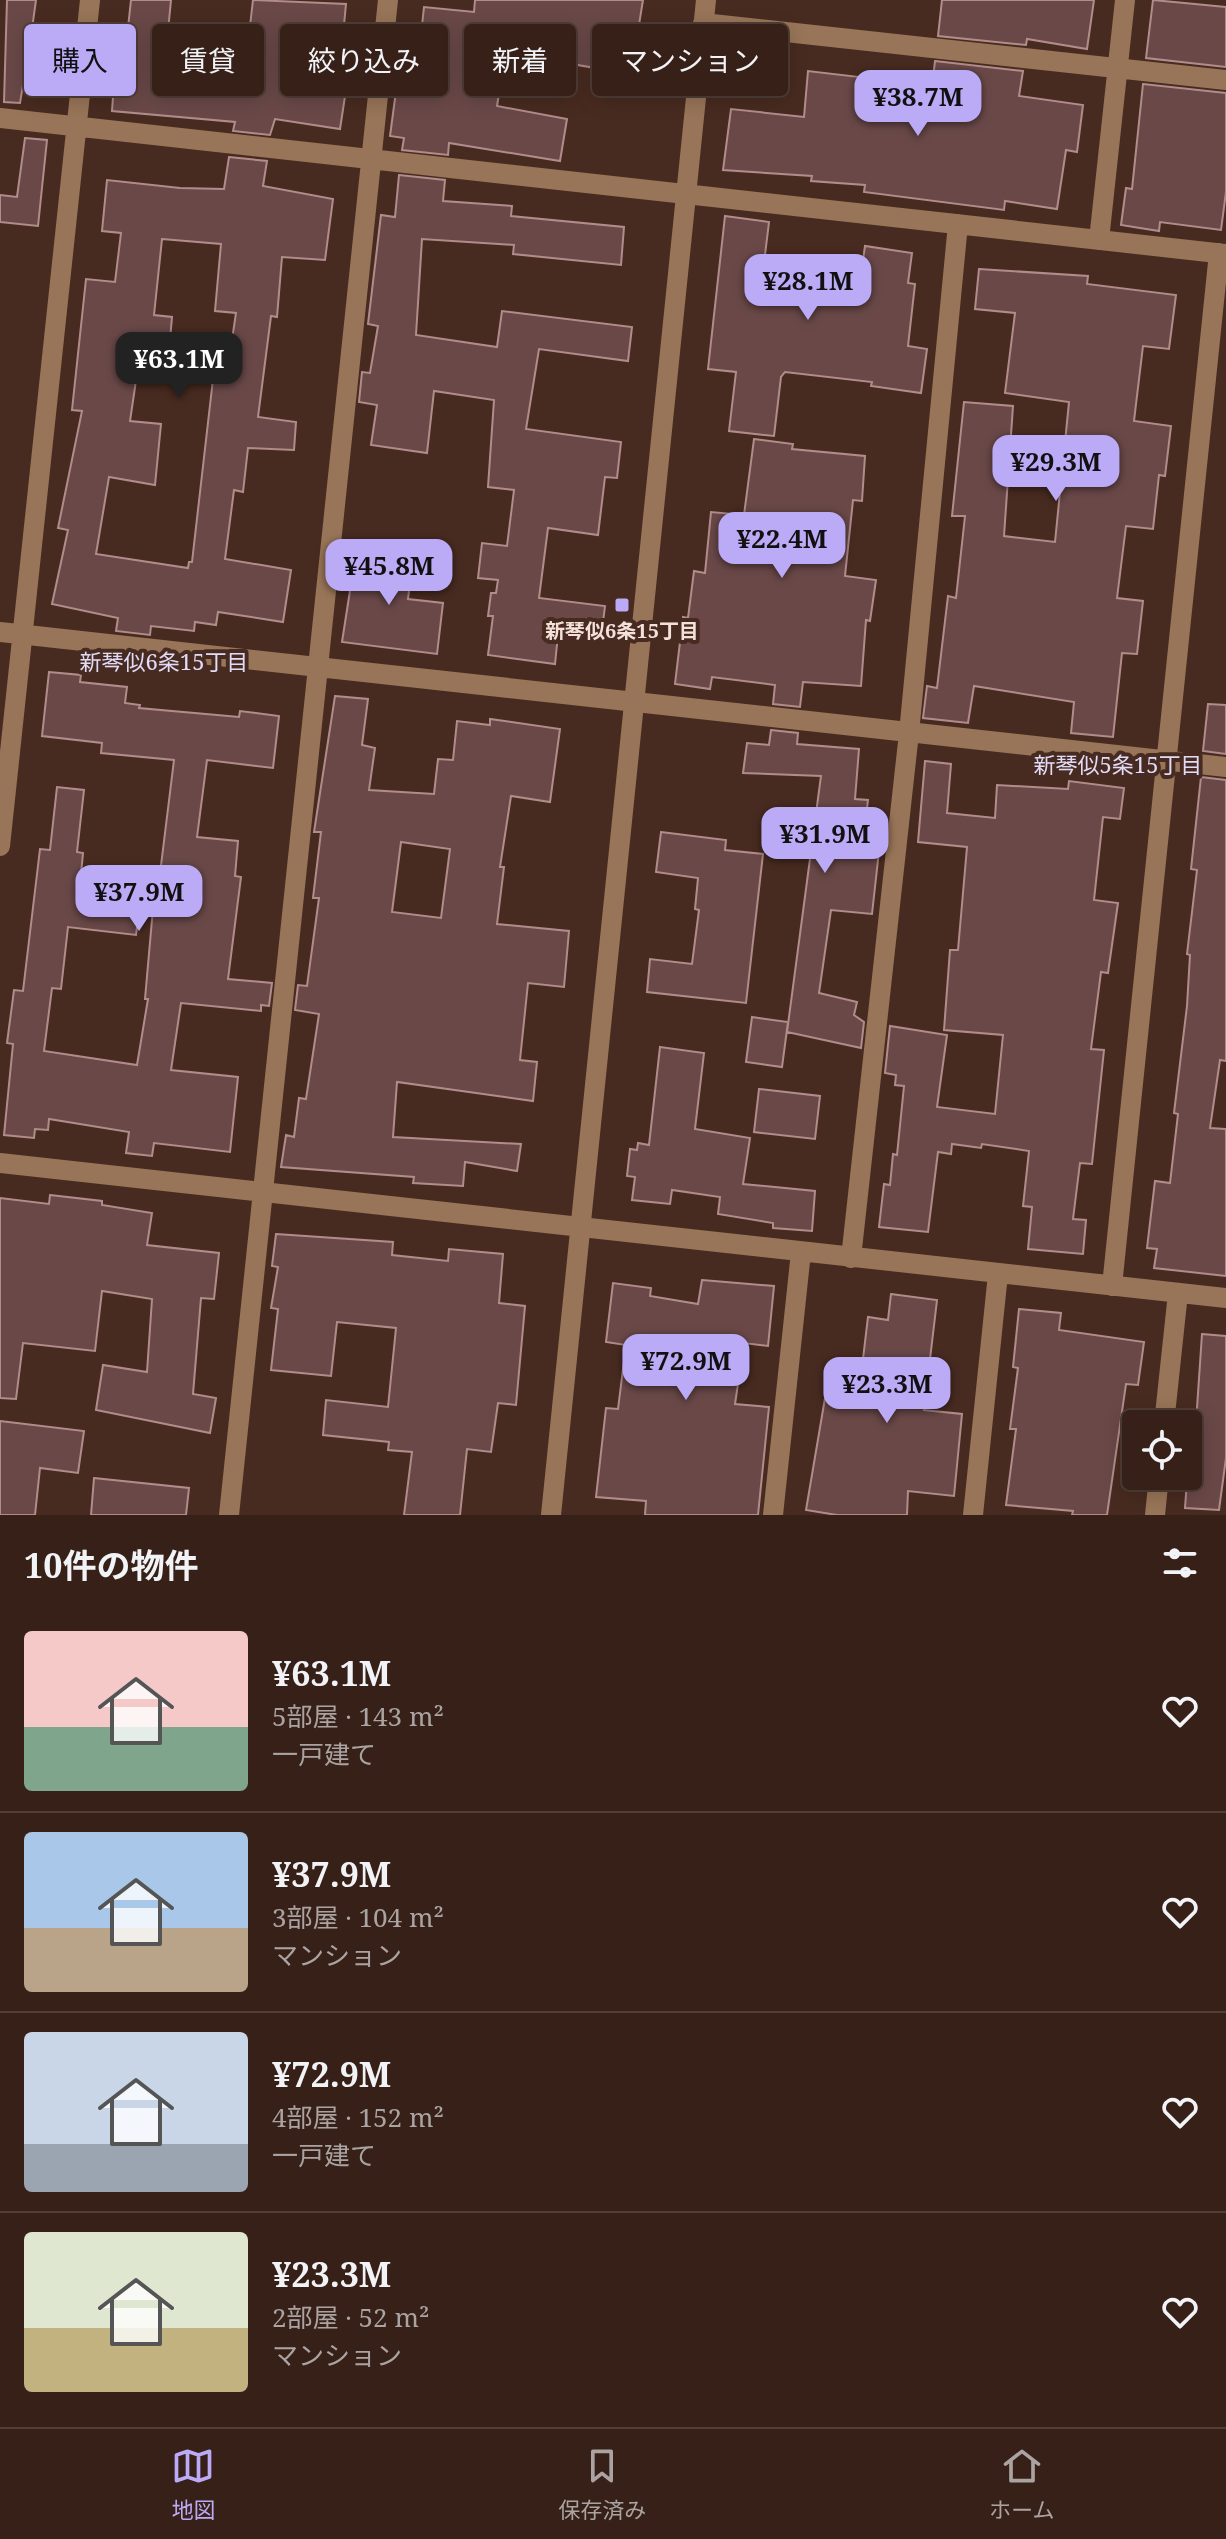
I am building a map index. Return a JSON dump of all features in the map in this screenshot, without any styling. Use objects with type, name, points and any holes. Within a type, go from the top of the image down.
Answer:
[{"type":"street","points":[[0,846],[10,633],[90,0]]},
{"type":"street","points":[[229,1515],[388,0]]},
{"type":"street","points":[[551,1515],[706,0]]},
{"type":"street","points":[[1099,240],[1125,0]]},
{"type":"street","points":[[703,23],[1226,80]]},
{"type":"street","points":[[0,118],[1222,253],[1112,1286]]},
{"type":"street","points":[[851,1258],[909,733],[958,224]]},
{"type":"street","points":[[10,633],[1226,767]]},
{"type":"street","points":[[0,1163],[1226,1298]]},
{"type":"street","points":[[773,1515],[801,1252]]},
{"type":"street","points":[[973,1515],[998,1274]]},
{"type":"street","points":[[1165,1410],[1178,1293]]},
{"type":"street","points":[[1155,1515],[1158,1490]]},
{"type":"building","points":[[7,0],[36,0],[33,24],[24,24],[24,85],[20,103],[4,102]]},
{"type":"building","points":[[131,0],[171,0],[169,24],[152,24],[152,96],[264,96],[264,24],[250,24],[253,0],[346,4],[344,24],[280,24],[280,96],[345,96],[340,129],[275,119],[270,135],[233,131],[235,122],[112,111],[113,97],[104,96],[136,96],[136,24],[128,24]]},
{"type":"building","points":[[475,0],[643,0],[639,24],[592,24],[592,67],[576,65],[576,24],[464,24],[464,96],[499,96],[497,106],[567,119],[560,161],[449,143],[448,155],[402,150],[404,138],[390,136],[395,96],[448,96],[448,24],[422,24],[424,7],[474,12]]},
{"type":"building","points":[[942,0],[1094,0],[1087,49],[1027,39],[1026,45],[938,36]]},
{"type":"building","points":[[1153,0],[1226,7],[1226,67],[1146,58]]},
{"type":"building","points":[[935,61],[1023,71],[1019,96],[1083,105],[1077,152],[1066,150],[1057,209],[1005,201],[1004,210],[864,192],[865,185],[811,181],[812,176],[723,170],[731,109],[804,117],[808,71],[927,85],[928,77],[933,78]]},
{"type":"building","points":[[1143,84],[1226,93],[1226,192],[1221,230],[1160,222],[1159,231],[1121,225],[1126,188],[1132,189]]},
{"type":"building","points":[[25,138],[47,140],[38,226],[0,222],[0,195],[17,197]]},
{"type":"building","points":[[229,157],[267,161],[263,186],[333,199],[325,260],[282,257],[277,317],[271,316],[258,417],[296,422],[294,450],[248,448],[243,492],[234,490],[225,559],[291,570],[283,622],[218,612],[216,625],[195,622],[194,631],[151,626],[150,635],[116,631],[118,618],[52,604],[68,530],[58,528],[82,411],[72,410],[86,279],[115,282],[121,233],[102,231],[107,180],[224,189]],"holes":[[[162,239],[221,244],[215,311],[236,313],[226,380],[213,379],[192,562],[189,562],[188,568],[96,554],[109,477],[155,485],[161,424],[130,421],[139,360],[168,363],[172,317],[154,315]]]},
{"type":"building","points":[[399,175],[445,180],[443,201],[512,206],[511,216],[624,227],[621,265],[513,254],[514,245],[422,239],[416,335],[497,347],[502,311],[632,327],[628,361],[539,349],[526,429],[621,442],[617,478],[605,477],[598,535],[548,528],[539,598],[605,606],[602,630],[559,625],[555,664],[488,655],[493,616],[488,616],[491,593],[496,593],[498,580],[478,578],[482,543],[507,546],[514,490],[488,487],[494,400],[434,391],[427,453],[371,445],[377,405],[359,402],[362,372],[370,373],[378,326],[368,324],[381,215],[395,217]]},
{"type":"building","points":[[725,216],[769,222],[765,255],[862,267],[865,246],[912,253],[908,283],[915,284],[908,346],[927,349],[921,393],[871,386],[872,382],[785,372],[781,377],[774,436],[729,431],[736,372],[708,369]]},
{"type":"building","points":[[979,269],[1088,276],[1087,284],[1176,295],[1169,349],[1143,346],[1134,421],[1171,426],[1165,476],[1159,475],[1153,529],[1126,526],[1117,598],[1143,601],[1137,654],[1122,653],[1113,737],[1071,733],[1074,702],[974,686],[968,723],[923,718],[927,686],[937,688],[948,596],[956,598],[965,516],[952,516],[964,402],[1013,406],[1004,536],[1055,542],[1069,402],[1005,393],[1015,313],[975,309]]},
{"type":"building","points":[[754,439],[793,444],[792,449],[865,456],[862,501],[853,500],[845,576],[876,580],[870,621],[866,620],[861,686],[803,682],[800,707],[773,704],[775,685],[712,677],[710,689],[675,684],[683,617],[688,618],[694,571],[705,573],[711,512],[744,515]]},
{"type":"building","points":[[356,552],[413,558],[408,599],[443,603],[437,654],[342,642]]},
{"type":"building","points":[[49,672],[81,675],[80,682],[127,687],[125,703],[140,705],[139,708],[239,717],[240,711],[279,716],[273,768],[207,760],[197,837],[238,841],[235,876],[241,877],[228,979],[272,983],[269,1006],[261,1005],[261,1011],[181,1003],[171,1070],[238,1077],[230,1152],[154,1143],[152,1156],[126,1153],[129,1132],[49,1119],[48,1130],[35,1129],[34,1138],[4,1135],[13,1044],[7,1043],[14,990],[23,991],[40,849],[50,850],[57,787],[84,790],[77,852],[83,853],[78,905],[139,912],[136,935],[68,927],[61,989],[52,988],[44,1051],[137,1065],[148,999],[145,999],[154,897],[157,898],[174,760],[101,753],[102,743],[42,736]]},
{"type":"building","points":[[335,696],[368,699],[362,745],[375,748],[369,790],[434,794],[438,759],[453,760],[457,721],[490,725],[490,719],[560,729],[550,802],[511,796],[500,867],[504,867],[497,924],[569,931],[564,987],[528,983],[520,1060],[537,1062],[533,1101],[397,1082],[393,1137],[521,1144],[517,1171],[465,1162],[463,1186],[413,1183],[414,1177],[281,1167],[286,1135],[294,1137],[299,1098],[306,1099],[319,1014],[295,1010],[298,985],[307,986],[319,898],[313,898],[321,832],[314,832]],"holes":[[[401,842],[450,849],[441,918],[392,912]]]},
{"type":"building","points":[[1208,704],[1226,705],[1226,754],[1203,751]]},
{"type":"building","points":[[771,730],[798,733],[797,744],[859,749],[855,799],[868,800],[863,840],[880,842],[872,914],[831,910],[819,993],[857,1002],[854,1015],[864,1022],[861,1048],[787,1032],[821,776],[743,773],[747,743],[769,745]]},
{"type":"building","points":[[925,761],[951,764],[947,813],[995,818],[997,785],[1068,789],[1069,781],[1124,788],[1120,819],[1103,817],[1094,900],[1118,903],[1108,973],[1101,972],[1091,1049],[1104,1050],[1092,1164],[1080,1163],[1073,1219],[1086,1220],[1083,1254],[1028,1249],[1032,1207],[1023,1206],[1029,1151],[982,1144],[981,1148],[952,1144],[951,1154],[938,1152],[928,1232],[879,1227],[884,1184],[890,1185],[893,1154],[897,1155],[904,1086],[895,1085],[896,1075],[885,1073],[890,1026],[947,1035],[937,1107],[995,1114],[1003,1035],[944,1030],[950,950],[958,950],[967,847],[918,842]]},
{"type":"building","points":[[1201,777],[1226,780],[1226,1061],[1220,1060],[1210,1128],[1226,1129],[1226,1276],[1154,1268],[1157,1249],[1147,1248],[1155,1181],[1170,1183],[1178,1114],[1174,1113],[1187,1006],[1190,955],[1187,954],[1197,870],[1191,869]]},
{"type":"building","points":[[661,832],[726,840],[725,850],[763,854],[746,1003],[647,992],[650,959],[692,964],[699,910],[695,909],[698,878],[656,872]]},
{"type":"building","points":[[752,1017],[788,1022],[782,1067],[746,1062]]},
{"type":"building","points":[[660,1047],[704,1053],[695,1129],[750,1138],[743,1184],[815,1191],[812,1231],[773,1228],[773,1223],[718,1214],[720,1197],[672,1190],[670,1204],[632,1200],[635,1177],[627,1176],[630,1149],[637,1150],[638,1143],[649,1145]]},
{"type":"building","points":[[759,1089],[820,1096],[815,1139],[754,1132]]},
{"type":"building","points":[[50,1195],[102,1201],[102,1205],[152,1213],[147,1245],[219,1253],[214,1299],[201,1298],[193,1394],[216,1398],[210,1433],[96,1410],[103,1365],[147,1372],[152,1299],[102,1291],[95,1351],[23,1343],[16,1399],[0,1398],[0,1198],[49,1204]]},
{"type":"building","points":[[276,1234],[393,1242],[392,1255],[448,1261],[449,1249],[503,1254],[499,1303],[525,1306],[516,1405],[498,1403],[491,1452],[467,1449],[460,1515],[404,1515],[412,1452],[388,1450],[389,1442],[323,1435],[326,1400],[388,1407],[396,1328],[337,1322],[331,1376],[271,1370],[278,1309],[271,1308],[278,1267],[272,1266]]},
{"type":"building","points":[[702,1280],[774,1286],[768,1346],[744,1343],[735,1404],[769,1407],[758,1515],[645,1515],[646,1501],[596,1497],[606,1408],[618,1409],[626,1345],[606,1342],[613,1283],[651,1288],[650,1296],[698,1304]]},
{"type":"building","points":[[891,1294],[937,1300],[924,1410],[962,1414],[954,1496],[908,1491],[907,1515],[837,1515],[806,1510],[825,1398],[858,1401],[868,1317],[888,1320]]},
{"type":"building","points":[[1019,1309],[1061,1313],[1059,1330],[1144,1342],[1138,1385],[1126,1384],[1107,1515],[1072,1515],[1073,1511],[1006,1505],[1016,1429],[1010,1429],[1018,1368],[1013,1367]]},
{"type":"building","points":[[1202,1334],[1226,1336],[1226,1458],[1219,1510],[1185,1508],[1186,1490],[1202,1490],[1202,1410],[1197,1410]]},
{"type":"building","points":[[0,1421],[84,1431],[78,1473],[40,1468],[35,1515],[0,1515]]},
{"type":"building","points":[[94,1478],[189,1488],[186,1515],[91,1515]]},
{"type":"place","name":"新琴似6条15丁目","points":[[622,605]]},
{"type":"district","name":"新琴似6条15丁目","points":[[164,661]]},
{"type":"district","name":"新琴似5条15丁目","points":[[1118,764]]}]
